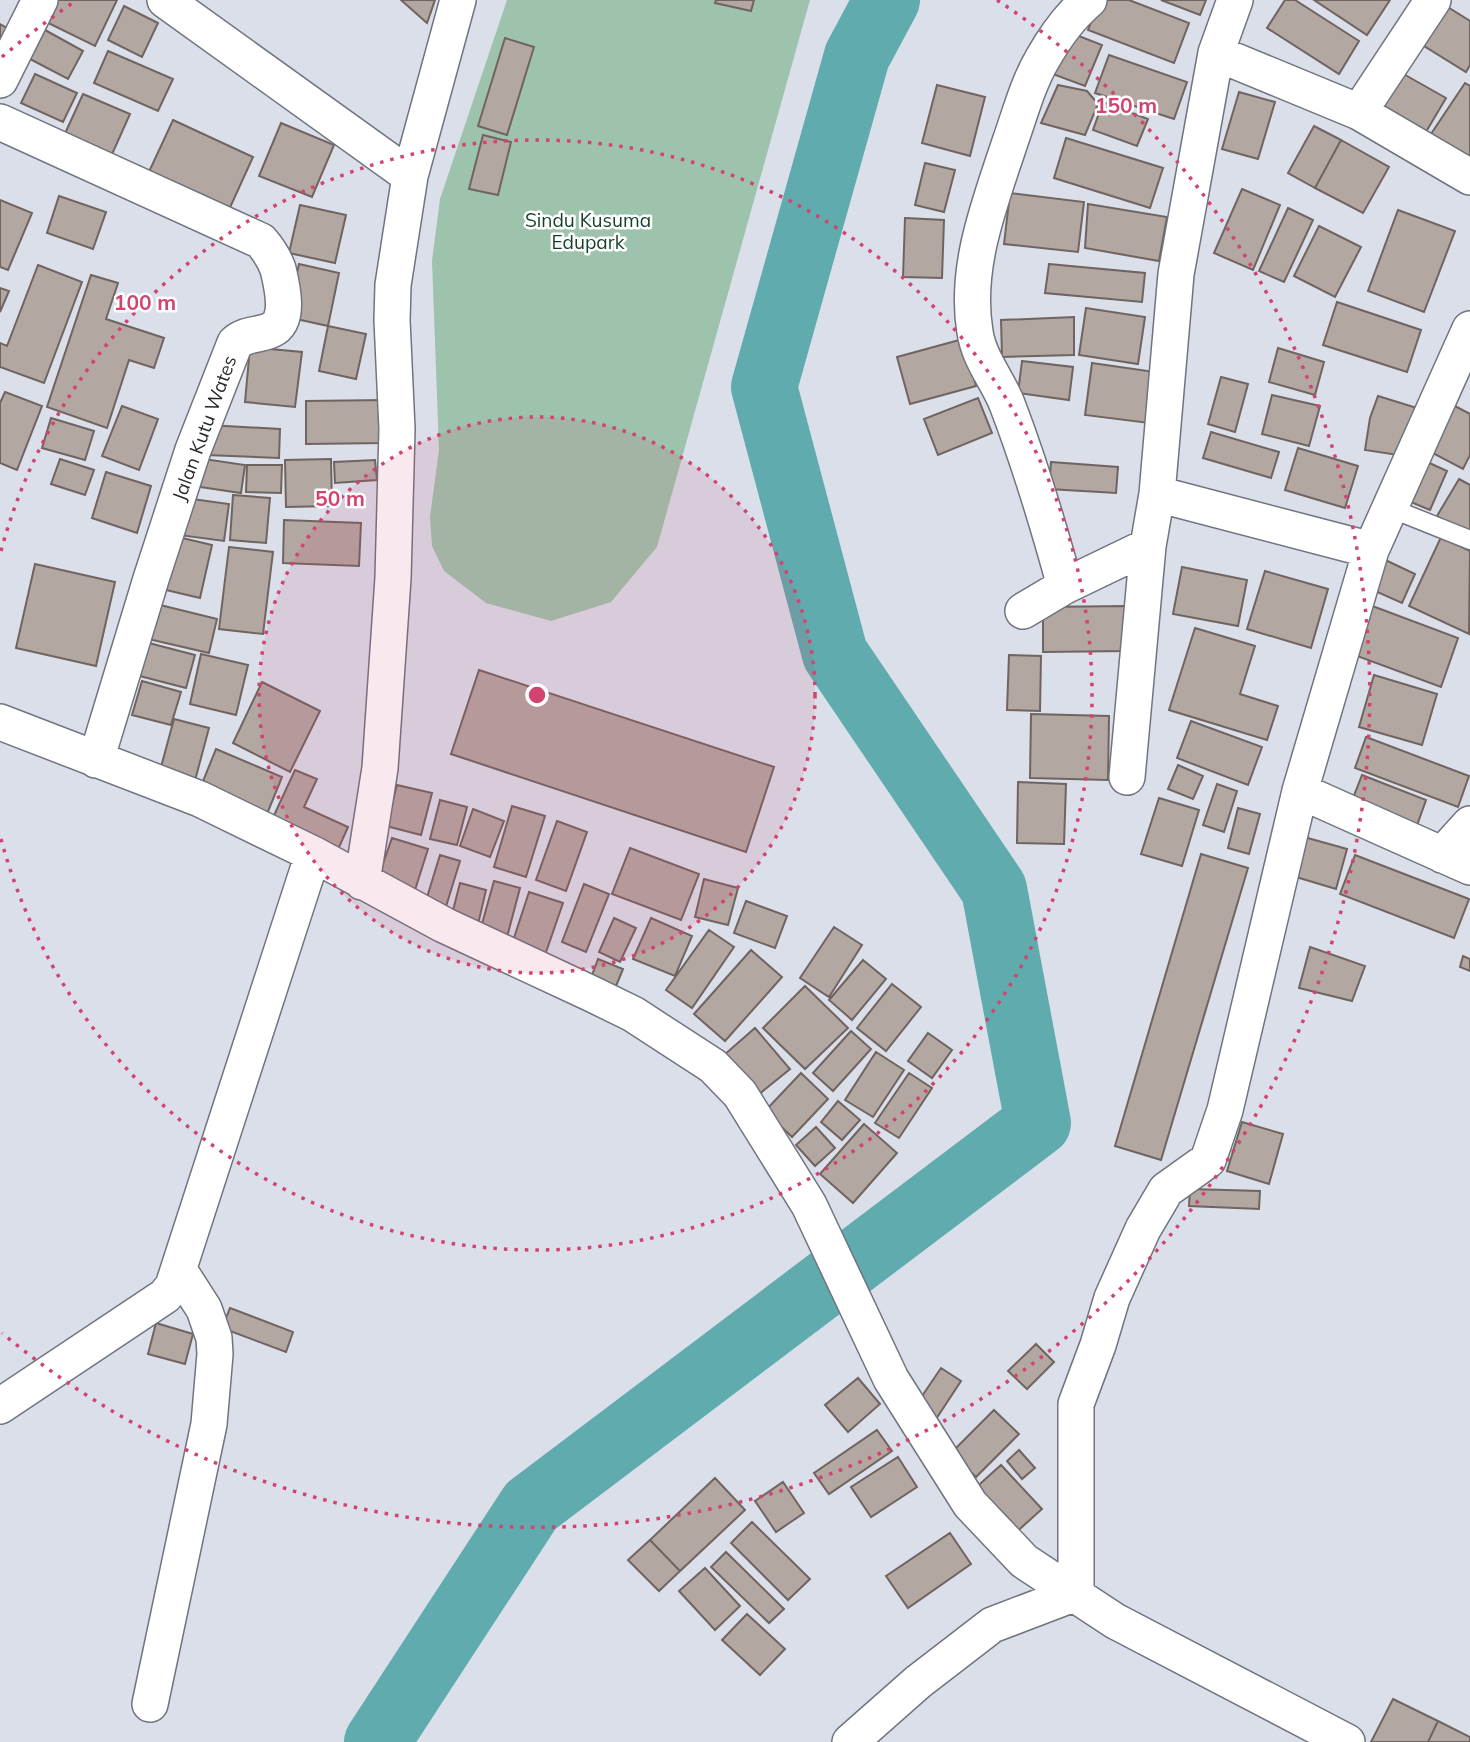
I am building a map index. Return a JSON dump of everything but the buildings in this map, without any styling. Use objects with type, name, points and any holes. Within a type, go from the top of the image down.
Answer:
[{"type":"street","points":[[0,80],[40,0]]},
{"type":"street","points":[[164,0],[410,176]]},
{"type":"street","points":[[362,882],[380,768],[397,490],[393,285],[410,176],[458,0]]},
{"type":"street","points":[[1065,586],[1033,473],[1003,394],[979,353],[974,331],[972,283],[983,230],[1024,101],[1042,58],[1076,11],[1089,0]]},
{"type":"street","points":[[1127,777],[1148,546],[1157,494],[1176,274],[1216,53],[1235,0]]},
{"type":"street","points":[[1359,112],[1433,0]]},
{"type":"street","points":[[1216,53],[1359,112],[1470,177]]},
{"type":"street","name":"Jalan Kutu Wates","points":[[0,122],[261,241],[277,268],[280,286],[283,306],[280,323],[273,330],[243,336],[236,343],[193,450],[96,760]]},
{"type":"street","points":[[1076,1593],[1076,1404],[1112,1298],[1143,1229],[1166,1190],[1208,1160],[1224,1110],[1300,792],[1371,550],[1470,329]]},
{"type":"street","points":[[1157,494],[1371,550]]},
{"type":"street","points":[[1023,611],[1065,586],[1148,546]]},
{"type":"street","points":[[0,722],[200,799],[313,854],[444,925],[612,1004],[713,1066],[740,1094],[809,1205],[891,1379],[970,1503],[1024,1562],[1076,1593],[1115,1621],[1347,1742]]},
{"type":"street","points":[[1300,792],[1456,861],[1470,824]]},
{"type":"street","points":[[0,1406],[166,1296],[173,1286],[313,854]]},
{"type":"street","points":[[150,1704],[209,1424],[215,1354],[214,1338],[204,1309],[179,1270]]},
{"type":"street","points":[[850,1742],[918,1682],[992,1625],[1076,1593]]},
{"type":"lane","points":[[1390,508],[1470,540]]},
{"type":"green space","name":"Sindu Kusuma Edupark","points":[[507,0],[810,0],[657,547],[611,602],[551,621],[486,603],[444,571],[432,546],[430,517],[439,450],[432,261],[440,199]]},
{"type":"waterway","points":[[377,1742],[531,1506],[1038,1123],[994,889],[835,654],[764,387],[857,56],[887,0]]}]
